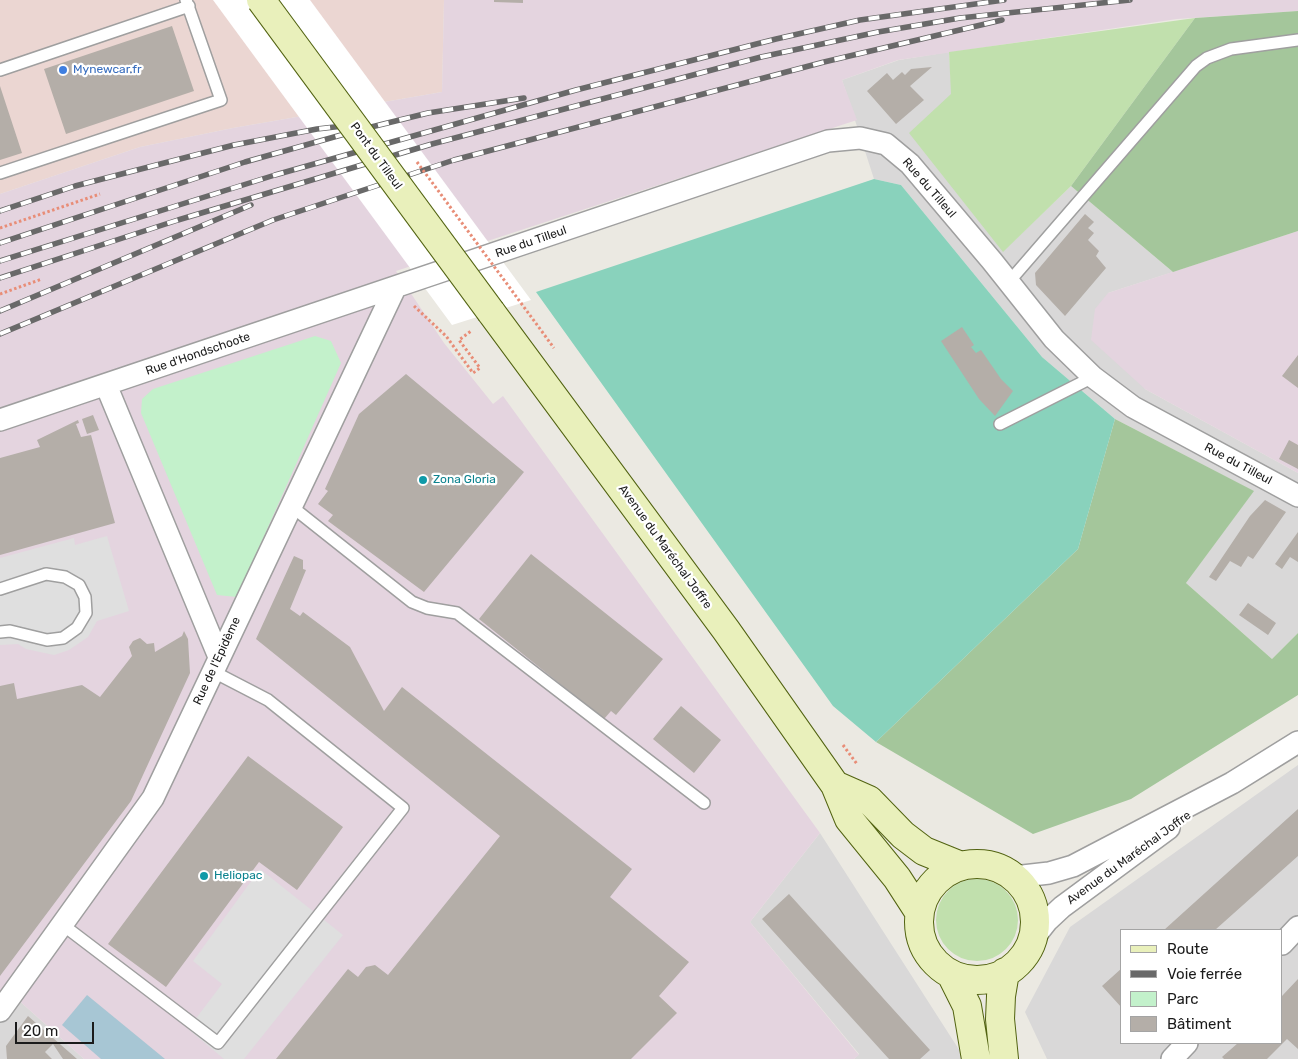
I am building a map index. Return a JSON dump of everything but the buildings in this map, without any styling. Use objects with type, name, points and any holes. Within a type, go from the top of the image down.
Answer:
[{"type":"main road","name":"Pont du Tilleul","points":[[261,0],[482,321]]},
{"type":"main road","name":"Avenue du Maréchal Joffre","points":[[482,321],[726,630],[835,785],[849,820],[897,878],[919,912]]},
{"type":"main road","points":[[835,785],[869,800],[903,835],[924,851],[961,866]]},
{"type":"main road","points":[[989,865],[1014,877],[1026,890],[1033,906],[1035,923],[1032,940],[1019,962],[1005,972],[978,980],[951,974],[936,963],[925,948],[919,930],[919,912],[930,886],[944,873],[961,866],[989,865]]},
{"type":"main road","points":[[1004,1059],[1000,1019],[1005,972]]},
{"type":"main road","points":[[951,974],[967,1006],[976,1059]]},
{"type":"street","name":"Rue du Tilleul","points":[[395,288],[828,141],[847,138],[874,140],[886,144],[898,153],[992,261],[1054,339],[1093,377],[1133,407],[1298,496]]},
{"type":"street","name":"Rue d'Hondschoote","points":[[0,420],[395,288]]},
{"type":"street","name":"Rue de l'Epidème","points":[[0,1011],[153,798],[395,288]]},
{"type":"street","points":[[106,385],[216,664]]},
{"type":"street","name":"Avenue du Maréchal Joffre","points":[[1014,877],[1049,873],[1073,866],[1232,782],[1298,742]]},
{"type":"street","name":"Avenue du Maréchal Joffre","points":[[1032,940],[1054,914],[1077,895],[1232,782]]},
{"type":"street","points":[[1283,943],[1298,927]]},
{"type":"street","points":[[1172,1059],[1187,1044]]},
{"type":"lane","points":[[0,70],[188,3],[221,100],[0,173]]},
{"type":"lane","points":[[1008,282],[1196,66],[1206,58],[1231,49],[1298,40]]},
{"type":"lane","points":[[1000,424],[1093,377]]},
{"type":"lane","points":[[291,506],[412,602],[427,608],[457,613],[704,803]]},
{"type":"lane","points":[[0,589],[46,574],[65,577],[78,585],[85,597],[86,613],[77,628],[63,638],[47,640],[10,631],[0,632]]},
{"type":"lane","points":[[62,925],[218,1043],[403,808],[268,700],[216,664]]},
{"type":"path","points":[[0,228],[100,194]]},
{"type":"path","points":[[0,294],[42,279]]},
{"type":"path","points":[[395,288],[446,336],[474,373],[480,368],[459,340],[482,321]]},
{"type":"shaded area","points":[[0,0],[444,0],[442,92],[233,128],[140,147],[0,194]]},
{"type":"shaded area","points":[[444,0],[1298,0],[1298,11],[1177,19],[898,60],[842,80],[857,120],[396,271],[444,343],[493,404],[503,396],[820,833],[750,922],[859,1055],[854,1059],[84,1059],[5,988],[0,994],[0,194],[140,147],[233,128],[442,92]]},
{"type":"shaded area","points":[[949,52],[952,94],[1003,251],[1071,186],[1173,272],[1108,293],[1145,389],[1298,473],[1298,633],[1272,659],[1186,583],[1253,491],[1115,419],[1042,357],[901,185],[874,179],[842,80],[899,60]]},
{"type":"shaded area","points":[[1298,231],[1298,473],[1145,389],[1091,340],[1095,309],[1108,293]]},
{"type":"shaded area","points":[[107,536],[129,611],[97,621],[88,637],[69,650],[54,655],[26,649],[18,644],[0,645],[0,558],[74,538],[75,545]]},
{"type":"shaded area","points":[[1298,765],[1298,1059],[1047,1059],[1025,1012],[1070,927]]},
{"type":"shaded area","points":[[820,833],[965,1059],[854,1059],[859,1054],[750,922]]},
{"type":"shaded area","points":[[260,869],[343,935],[244,1059],[224,1059],[188,1029],[222,984],[193,961]]},
{"type":"shaded area","points":[[5,988],[84,1059],[0,1059],[0,994]]},
{"type":"green space","points":[[1298,11],[1298,231],[1173,272],[1071,186],[1195,18]]},
{"type":"green space","points":[[1195,18],[1071,186],[1003,252],[909,133],[951,94],[949,52]]},
{"type":"green space","points":[[874,179],[901,185],[1042,357],[1115,419],[1078,549],[876,742],[833,706],[536,292]]},
{"type":"green space","points":[[315,336],[331,341],[341,363],[237,597],[217,595],[141,413],[142,399],[153,389]]},
{"type":"green space","points":[[1115,419],[1254,491],[1186,583],[1272,659],[1298,633],[1298,695],[1131,799],[1033,834],[876,742],[1078,549]]},
{"type":"green space","points":[[969,879],[985,879],[1000,886],[1011,897],[1018,912],[1015,936],[1006,949],[985,961],[969,961],[954,954],[943,943],[936,928],[936,912],[943,897],[954,886]]},
{"type":"water","points":[[87,995],[165,1059],[101,1059],[62,1025]]},
{"type":"pier","points":[[213,0],[310,0],[531,300],[452,325]]},
{"type":"railway","points":[[0,261],[275,175],[576,90],[776,39],[860,20],[1004,0]]},
{"type":"railway","points":[[0,278],[178,220],[432,144],[761,57],[878,32],[960,18],[1130,0]]},
{"type":"railway","points":[[0,334],[273,220],[454,160],[824,62],[1002,20]]},
{"type":"railway","points":[[0,243],[245,162],[359,130],[428,113],[524,98]]},
{"type":"railway","points":[[0,211],[75,186],[234,145],[317,129],[361,124]]},
{"type":"railway","points":[[0,311],[251,205]]},
{"type":"place","name":"Mynewcar.fr","points":[[63,70]]},
{"type":"place","name":"Zona Gloria","points":[[423,480]]},
{"type":"place","name":"Heliopac","points":[[204,876]]}]
